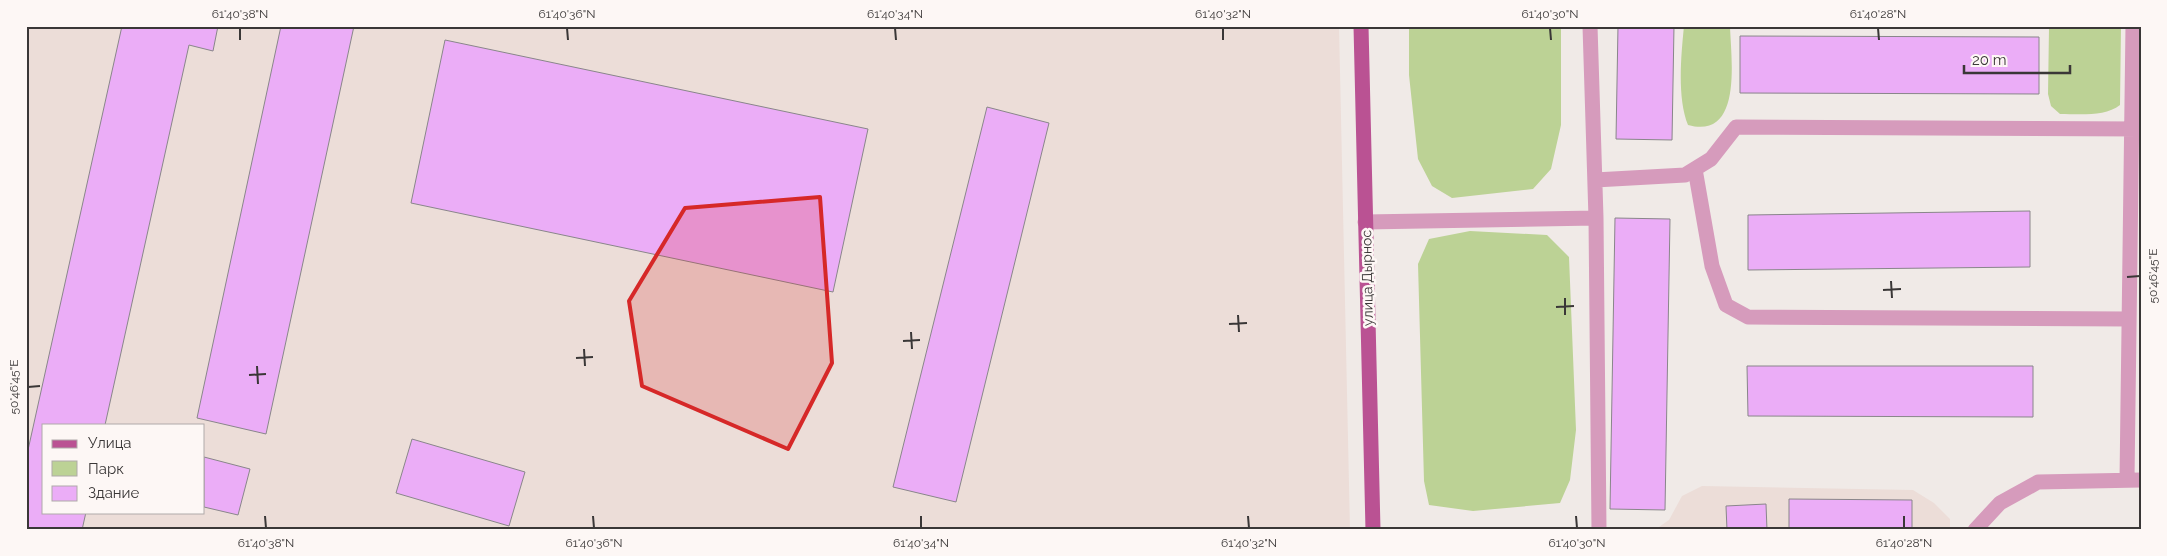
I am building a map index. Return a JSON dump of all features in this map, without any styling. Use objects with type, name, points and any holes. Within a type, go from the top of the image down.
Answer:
[{"type":"main road","name":"улица Дырнос","points":[[1361,26],[1373,530]]},
{"type":"lane","points":[[1590,26],[1596,218],[1599,530]]},
{"type":"lane","points":[[1975,530],[2000,503],[2038,482],[2134,480],[2128,319],[2136,129],[2133,26]]},
{"type":"lane","points":[[1595,180],[1685,175],[1711,159],[1736,127],[2136,129]]},
{"type":"lane","points":[[1695,169],[1712,266],[1726,305],[1748,317],[2128,319]]},
{"type":"lane","points":[[1365,222],[1596,218]]},
{"type":"highlighted area","points":[[820,197],[832,363],[788,449],[642,386],[629,301],[685,208]]},
{"type":"shaded area","points":[[26,26],[1339,26],[1350,530],[26,530]]},
{"type":"shaded area","points":[[1702,486],[1913,490],[1934,503],[1950,519],[1950,530],[1448,530],[1656,529],[1669,520],[1682,496]]},
{"type":"green space","points":[[1409,26],[1561,26],[1561,125],[1551,169],[1533,189],[1452,198],[1432,186],[1418,159],[1409,75]]},
{"type":"green space","points":[[1684,26],[1730,26],[1732,76],[1730,94],[1726,109],[1718,120],[1706,126],[1688,125],[1682,102],[1681,77]]},
{"type":"green space","points":[[1738,26],[2121,26],[2120,105],[2114,109],[2099,113],[2083,114],[2060,114],[2051,106],[2048,94],[2049,28]]},
{"type":"green space","points":[[1470,231],[1547,235],[1569,257],[1576,430],[1570,480],[1560,503],[1473,511],[1429,505],[1424,481],[1418,264],[1429,239]]},
{"type":"building","points":[[122,26],[218,26],[213,51],[189,45],[105,424],[42,424],[42,514],[86,514],[82,530],[26,530],[26,459]]},
{"type":"building","points":[[281,26],[354,26],[266,434],[197,418]]},
{"type":"building","points":[[1618,26],[1674,26],[1672,140],[1616,139]]},
{"type":"building","points":[[1740,36],[2039,37],[2039,94],[1740,93]]},
{"type":"building","points":[[445,40],[868,129],[833,292],[411,203]]},
{"type":"building","points":[[987,107],[1049,123],[956,502],[893,487]]},
{"type":"building","points":[[2030,211],[2030,267],[1748,270],[1748,215]]},
{"type":"building","points":[[1615,218],[1670,219],[1665,510],[1610,509]]},
{"type":"building","points":[[1747,366],[2033,366],[2033,417],[1748,416]]},
{"type":"building","points":[[412,439],[525,472],[509,526],[396,493]]},
{"type":"building","points":[[205,457],[250,469],[238,515],[205,507]]},
{"type":"building","points":[[1789,499],[1912,500],[1912,530],[1789,530]]},
{"type":"building","points":[[1766,504],[1767,530],[1727,530],[1726,506]]}]
